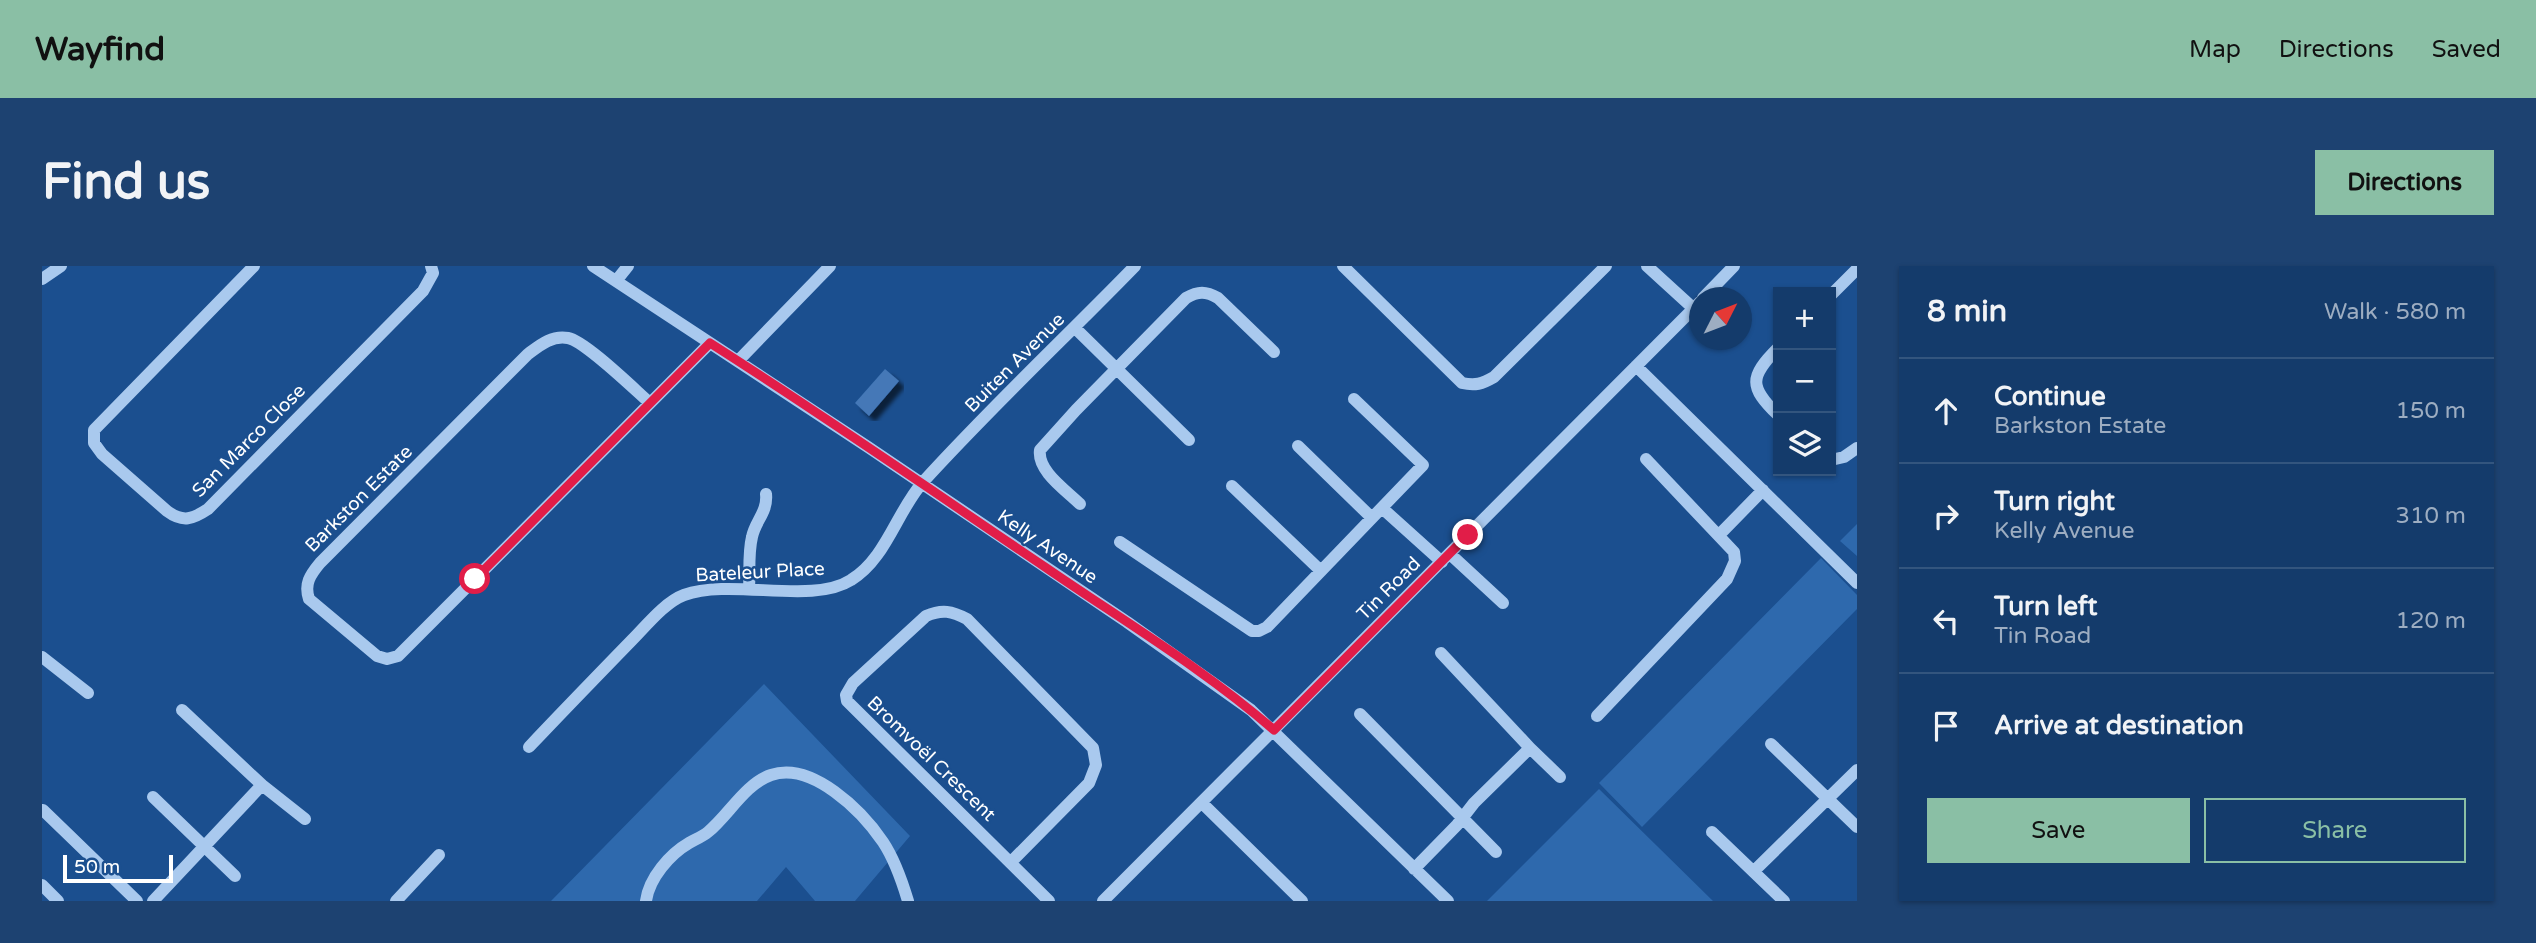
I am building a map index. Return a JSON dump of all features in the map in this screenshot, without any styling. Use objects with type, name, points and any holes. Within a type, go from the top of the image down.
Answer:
[{"type":"street","points":[[42,279],[61,266]]},
{"type":"street","name":"San Marco Close","points":[[254,266],[94,430],[94,443],[102,454],[167,511],[179,518],[190,520],[208,509],[423,292],[433,273],[431,266]]},
{"type":"street","name":"Kelly Avenue","points":[[593,266],[921,484],[1251,710],[1448,901]]},
{"type":"street","points":[[616,281],[628,266]]},
{"type":"street","points":[[738,361],[830,266]]},
{"type":"street","name":"Buiten Avenue","points":[[921,484],[1135,266]]},
{"type":"street","points":[[1343,266],[1462,383],[1472,386],[1481,385],[1494,377],[1606,266]]},
{"type":"street","points":[[1647,266],[1689,299]]},
{"type":"street","points":[[1714,287],[1734,266]]},
{"type":"street","points":[[1836,290],[1857,269]]},
{"type":"street","points":[[1080,504],[1044,467],[1039,453],[1043,445],[1186,298],[1196,292],[1210,293],[1274,352]]},
{"type":"street","name":"Tin Road","points":[[1103,901],[1689,312]]},
{"type":"street","points":[[1075,328],[1189,440]]},
{"type":"street","name":"Barkston Estate","points":[[650,403],[576,341],[558,338],[542,342],[320,563],[306,587],[309,599],[376,656],[387,659],[398,656],[710,343]]},
{"type":"street","points":[[1776,350],[1759,370],[1756,388],[1762,400],[1776,413]]},
{"type":"street","points":[[1636,366],[1857,583]]},
{"type":"street","points":[[1119,542],[1252,631],[1267,627],[1423,465],[1354,399]]},
{"type":"street","points":[[1298,446],[1372,518]]},
{"type":"street","points":[[1836,459],[1857,448]]},
{"type":"street","points":[[1597,716],[1727,579],[1735,561],[1734,552],[1720,535],[1646,459]]},
{"type":"street","name":"Bateleur Place","points":[[529,747],[642,630],[679,597],[696,592],[749,589],[816,590],[838,587],[854,579],[880,550],[921,484]]},
{"type":"street","points":[[1232,486],[1321,571]]},
{"type":"street","points":[[1720,535],[1763,490]]},
{"type":"street","points":[[749,589],[751,542],[753,532],[767,506],[766,494]]},
{"type":"street","points":[[1382,508],[1503,603]]},
{"type":"street","name":"Bromvoël Crescent","points":[[1011,862],[1089,783],[1096,765],[1093,748],[967,619],[956,613],[939,610],[926,616],[861,675],[848,689],[848,701],[1049,901]]},
{"type":"street","points":[[1441,653],[1560,777]]},
{"type":"street","points":[[42,657],[88,693]]},
{"type":"street","points":[[182,710],[262,785],[305,819]]},
{"type":"street","points":[[1360,714],[1496,852]]},
{"type":"street","points":[[1771,744],[1857,827]]},
{"type":"street","points":[[1414,869],[1474,803],[1530,748]]},
{"type":"street","points":[[1755,871],[1857,770]]},
{"type":"street","points":[[646,901],[652,880],[687,844],[705,835],[751,788],[769,775],[792,772],[813,778],[827,787],[868,823],[883,842],[896,866],[908,901]]},
{"type":"street","points":[[153,901],[262,785]]},
{"type":"street","points":[[153,797],[235,876]]},
{"type":"street","points":[[1202,803],[1302,901]]},
{"type":"street","points":[[42,810],[137,901]]},
{"type":"street","points":[[1712,832],[1784,901]]},
{"type":"street","points":[[396,901],[439,855]]},
{"type":"street","points":[[42,885],[58,901]]},
{"type":"shaded area","points":[[1857,524],[1857,556],[1840,541]]},
{"type":"shaded area","points":[[1821,558],[1857,595],[1857,609],[1642,827],[1599,783]]},
{"type":"shaded area","points":[[764,684],[910,836],[855,901],[815,901],[786,867],[757,901],[551,901]]},
{"type":"shaded area","points":[[1599,789],[1713,901],[1487,901]]},
{"type":"building","points":[[885,369],[899,381],[869,416],[855,403]]},
{"type":"route","points":[[475,579],[710,343],[1127,622],[1251,710],[1274,730],[1468,535]]}]
